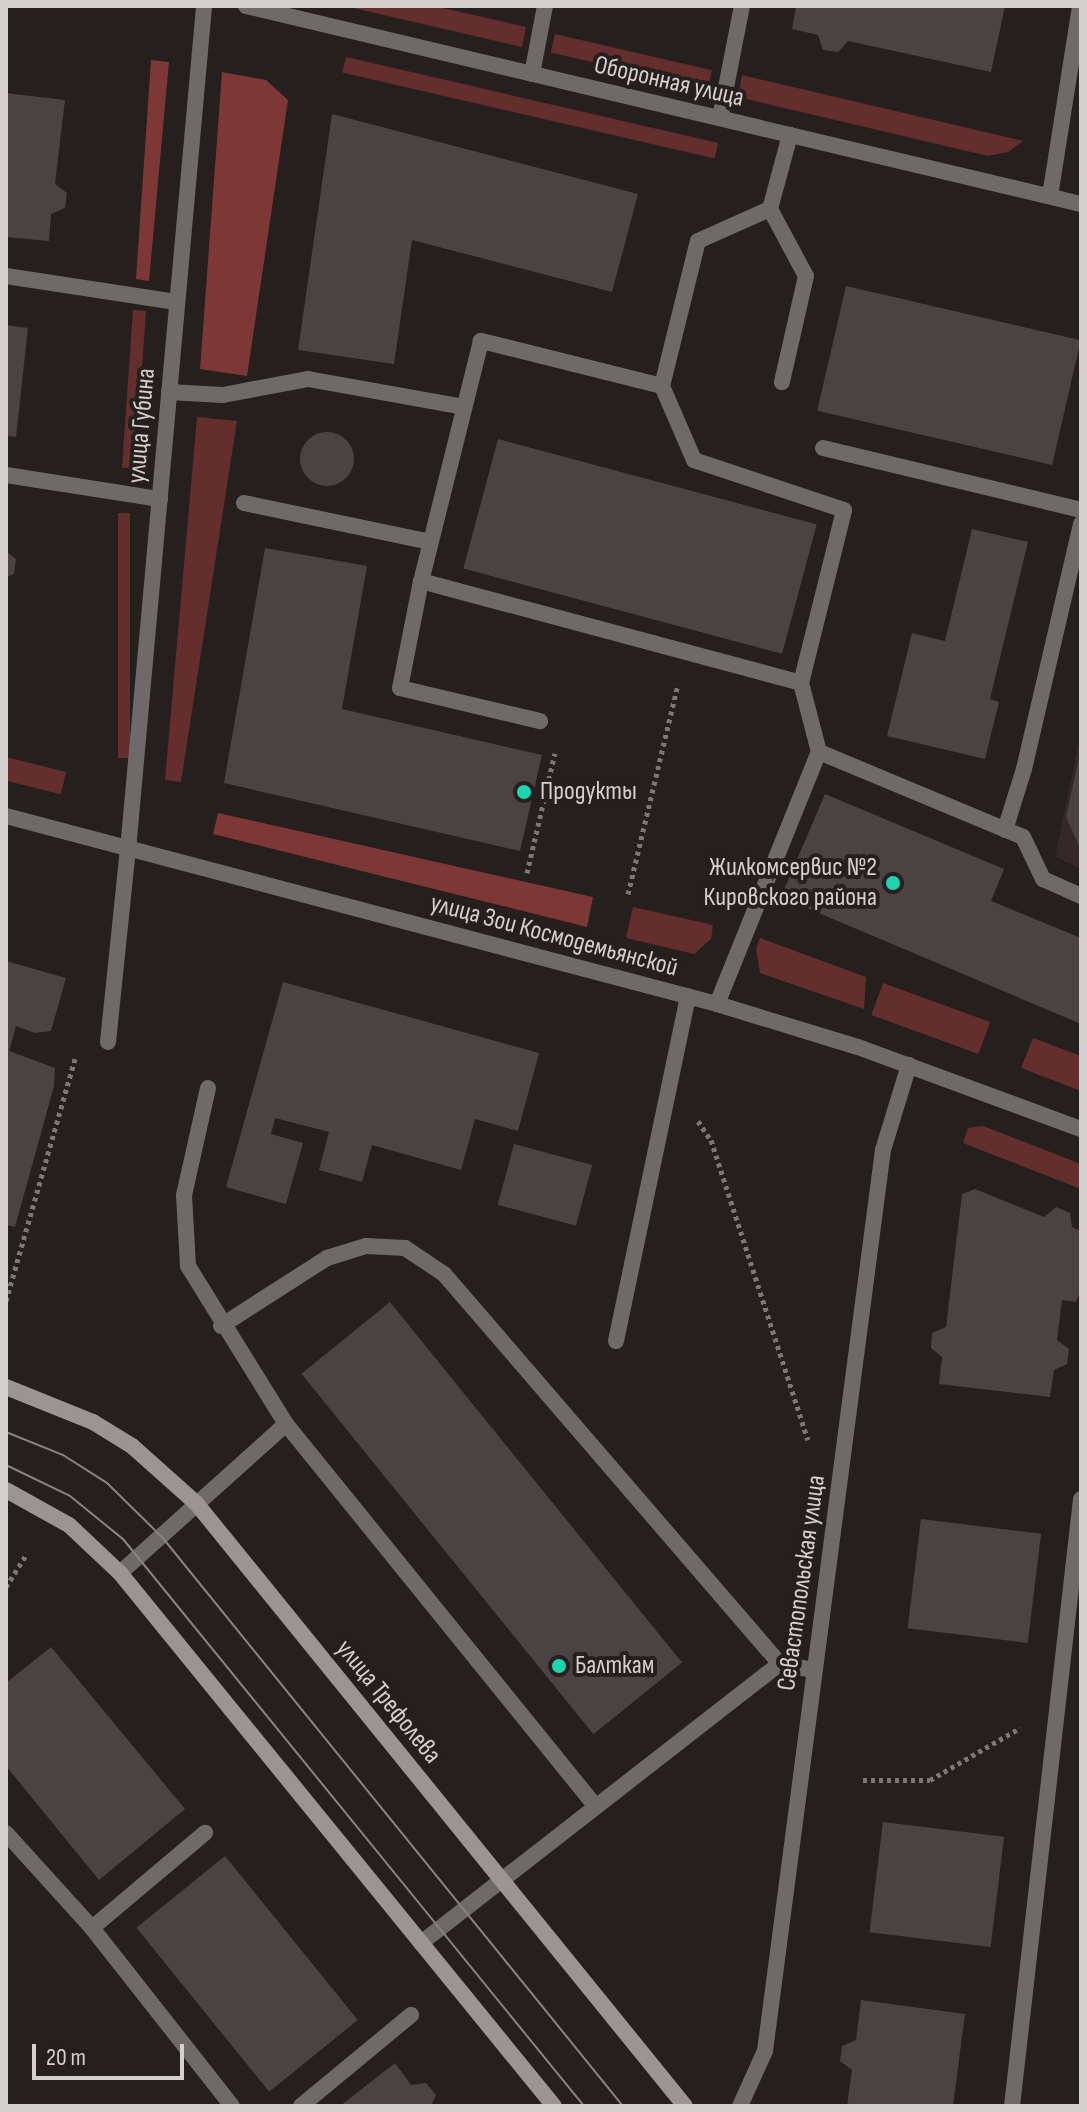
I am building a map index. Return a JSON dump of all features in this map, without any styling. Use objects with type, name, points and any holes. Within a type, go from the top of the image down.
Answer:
[{"type":"street","name":"улица Губина","points":[[108,1042],[204,6]]},
{"type":"street","name":"Оборонная улица","points":[[246,6],[1081,204]]},
{"type":"street","points":[[532,74],[545,6]]},
{"type":"street","points":[[720,118],[742,6]]},
{"type":"street","points":[[1050,196],[1080,6]]},
{"type":"street","points":[[782,382],[806,276],[770,209],[790,135]]},
{"type":"street","points":[[717,1004],[819,752],[801,683],[844,510],[694,460],[662,386],[698,241],[770,209]]},
{"type":"street","points":[[6,276],[176,302]]},
{"type":"street","points":[[540,721],[400,688],[430,542],[481,341],[662,386]]},
{"type":"street","points":[[169,392],[223,395],[308,379],[463,407]]},
{"type":"street","points":[[823,448],[1081,510]]},
{"type":"street","points":[[6,475],[160,499]]},
{"type":"street","points":[[244,503],[430,542]]},
{"type":"street","points":[[1005,830],[1024,769],[1081,524]]},
{"type":"street","points":[[421,581],[801,683]]},
{"type":"street","points":[[819,752],[1023,837],[1043,879],[1081,896]]},
{"type":"street","name":"улица Зои Космодемьянской","points":[[6,816],[717,1004],[909,1065],[1081,1129]]},
{"type":"street","points":[[616,1341],[688,996]]},
{"type":"street","name":"Севастопольская улица","points":[[740,2106],[765,2051],[883,1150],[909,1065]]},
{"type":"street","points":[[208,1088],[184,1195],[188,1266],[221,1326],[286,1424],[595,1806]]},
{"type":"street","points":[[221,1326],[327,1258],[366,1246],[405,1248],[444,1274],[780,1664],[814,1670]]},
{"type":"street","name":"улица Трефолева","points":[[6,1387],[119,1438],[196,1503],[685,2106]]},
{"type":"street","points":[[120,1573],[286,1424]]},
{"type":"street","points":[[6,1490],[69,1525],[120,1573],[554,2106]]},
{"type":"street","points":[[1012,2106],[1081,1499]]},
{"type":"street","points":[[421,1943],[780,1664]]},
{"type":"street","points":[[6,1833],[92,1928],[232,2106]]},
{"type":"street","points":[[92,1928],[205,1833]]},
{"type":"street","points":[[301,2106],[411,2015]]},
{"type":"path","points":[[628,894],[686,652]]},
{"type":"path","points":[[527,873],[561,725],[540,721]]},
{"type":"path","points":[[6,1301],[76,1054],[108,1042]]},
{"type":"path","points":[[672,1080],[711,1140],[808,1440]]},
{"type":"path","points":[[6,1587],[27,1553]]},
{"type":"path","points":[[863,1780],[930,1780],[993,1746],[1059,1693]]},
{"type":"shaded area","points":[[345,6],[434,6],[526,27],[522,47]]},
{"type":"shaded area","points":[[555,34],[712,70],[708,89],[551,53]]},
{"type":"shaded area","points":[[346,57],[718,143],[715,159],[342,73]]},
{"type":"shaded area","points":[[151,60],[169,62],[149,281],[136,279]]},
{"type":"shaded area","points":[[222,72],[266,80],[288,100],[247,376],[200,369]]},
{"type":"shaded area","points":[[742,75],[1023,141],[1008,152],[988,156],[738,97]]},
{"type":"shaded area","points":[[133,310],[146,311],[135,469],[122,468]]},
{"type":"shaded area","points":[[197,417],[237,421],[181,782],[165,780]]},
{"type":"shaded area","points":[[118,513],[130,513],[130,758],[118,758]]},
{"type":"shaded area","points":[[1081,732],[1081,869],[1055,857]]},
{"type":"shaded area","points":[[6,757],[66,772],[61,794],[6,781]]},
{"type":"shaded area","points":[[218,813],[593,897],[587,927],[213,834]]},
{"type":"shaded area","points":[[633,907],[713,925],[711,939],[694,954],[626,938]]},
{"type":"shaded area","points":[[760,938],[866,977],[864,1009],[760,973],[756,949]]},
{"type":"shaded area","points":[[883,983],[990,1022],[978,1054],[871,1015]]},
{"type":"shaded area","points":[[1033,1038],[1081,1056],[1081,1091],[1021,1068]]},
{"type":"shaded area","points":[[983,1126],[1081,1164],[1081,1189],[963,1143],[968,1128]]},
{"type":"building","points":[[796,6],[1005,6],[991,72],[848,41],[838,52],[823,50],[818,35],[792,29]]},
{"type":"building","points":[[6,93],[65,100],[55,184],[67,193],[65,208],[51,214],[49,241],[6,237]]},
{"type":"building","points":[[332,114],[638,194],[612,292],[412,240],[394,364],[298,350]]},
{"type":"building","points":[[846,286],[1081,340],[1052,465],[817,411]]},
{"type":"building","points":[[6,325],[28,328],[16,437],[6,436]]},
{"type":"building","points":[[327,432],[346,440],[354,459],[346,478],[327,486],[308,478],[300,459],[308,440]]},
{"type":"building","points":[[498,439],[817,524],[782,654],[463,568]]},
{"type":"building","points":[[972,529],[1028,542],[990,699],[999,702],[985,759],[887,736],[912,633],[945,641]]},
{"type":"building","points":[[265,548],[367,566],[342,709],[542,755],[520,851],[224,783]]},
{"type":"building","points":[[6,551],[16,559],[14,574],[6,577]]},
{"type":"building","points":[[1081,753],[1081,850],[1066,817]]},
{"type":"building","name":"Жилкомсервис №2 Кировского района","points":[[825,794],[1004,869],[991,901],[1081,938],[1081,1024],[781,897]]},
{"type":"building","points":[[6,961],[66,978],[51,1031],[35,1033],[16,1026],[9,1051],[55,1068],[54,1086],[15,1227],[6,1225]]},
{"type":"building","points":[[283,982],[539,1053],[518,1131],[475,1119],[461,1170],[372,1145],[362,1182],[319,1170],[329,1132],[275,1118],[271,1134],[303,1143],[286,1204],[226,1187]]},
{"type":"building","points":[[514,1144],[592,1165],[576,1226],[498,1205]]},
{"type":"building","points":[[975,1189],[1044,1217],[1056,1207],[1070,1213],[1072,1227],[1081,1231],[1081,1289],[1076,1302],[1062,1300],[1057,1340],[1069,1349],[1067,1364],[1054,1370],[1050,1397],[939,1384],[942,1357],[931,1348],[932,1333],[946,1327],[962,1194]]},
{"type":"building","points":[[390,1302],[682,1663],[593,1734],[301,1374]]},
{"type":"building","points":[[921,1519],[1041,1534],[1028,1643],[908,1628]]},
{"type":"building","points":[[51,1647],[185,1809],[99,1880],[6,1766],[6,1683]]},
{"type":"building","points":[[883,1822],[1004,1837],[991,1947],[869,1932]]},
{"type":"building","points":[[225,1856],[358,2020],[269,2092],[136,1928]]},
{"type":"building","points":[[861,2000],[965,2014],[953,2106],[847,2106],[852,2070],[840,2061],[842,2046],[856,2040]]},
{"type":"building","points":[[395,2063],[411,2085],[426,2083],[436,2095],[431,2106],[340,2106]]},
{"type":"tram line","points":[[6,1432],[63,1455],[107,1483],[162,1537],[623,2106]]},
{"type":"tram line","points":[[6,1465],[70,1496],[123,1539],[584,2106]]},
{"type":"place","name":"Продукты","points":[[524,792]]},
{"type":"place","name":"Жилкомсервис №2 Кировского района","points":[[893,883]]},
{"type":"place","name":"Балткам","points":[[559,1666]]}]
